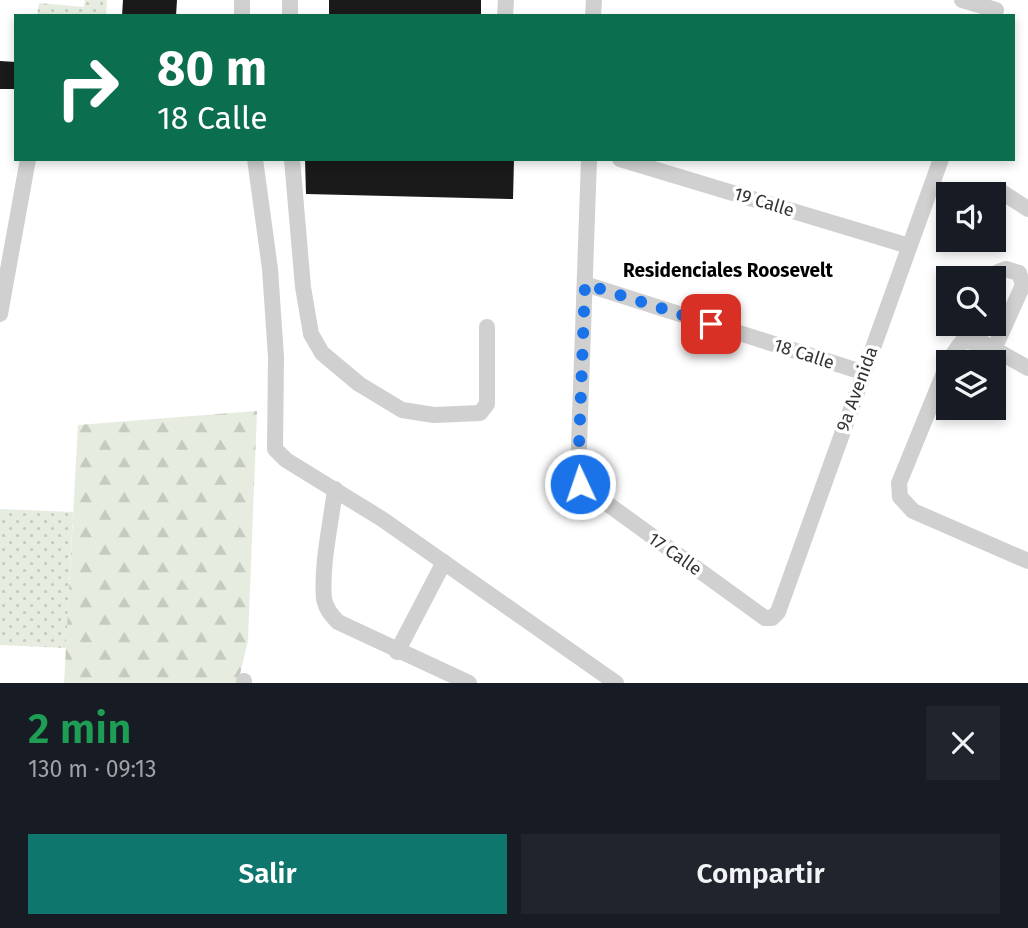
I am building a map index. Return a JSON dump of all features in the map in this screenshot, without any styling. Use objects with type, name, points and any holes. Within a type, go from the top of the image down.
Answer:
[{"type":"street","points":[[962,0],[996,9]]},
{"type":"street","points":[[0,314],[28,161]]},
{"type":"street","points":[[254,161],[270,269],[276,356],[275,449],[286,460],[335,489],[444,562],[616,683]]},
{"type":"street","points":[[292,161],[305,298],[311,334],[322,354],[359,384],[402,410],[447,416],[481,413],[487,404],[487,327]]},
{"type":"street","points":[[585,284],[589,161]]},
{"type":"street","name":"19 Calle","points":[[627,161],[909,246]]},
{"type":"street","name":"9a Avenida","points":[[772,618],[778,612],[940,161]]},
{"type":"street","points":[[1006,195],[1028,209]]},
{"type":"street","points":[[1006,269],[1019,273],[1023,285],[1006,323]]},
{"type":"street","name":"18 Calle","points":[[585,284],[863,372]]},
{"type":"street","name":"17 Calle","points":[[585,284],[578,473],[580,484],[765,618],[772,618]]},
{"type":"street","points":[[955,350],[968,336]]},
{"type":"street","points":[[994,349],[1000,336]]},
{"type":"street","points":[[966,341],[994,349],[1028,368]]},
{"type":"street","points":[[936,394],[899,483],[900,498],[913,511],[1028,561]]},
{"type":"street","points":[[335,489],[324,600],[328,612],[338,622],[397,652],[468,683]]},
{"type":"street","points":[[397,652],[444,562]]},
{"type":"green space","points":[[85,0],[107,0],[106,14],[37,14],[39,3],[84,7]]},
{"type":"green space","points":[[257,411],[248,640],[238,683],[64,683],[78,425]]},
{"type":"green space","points":[[0,509],[73,512],[66,648],[0,645]]},
{"type":"building","points":[[123,0],[177,0],[176,14],[122,14]]},
{"type":"building","points":[[329,0],[481,0],[481,14],[329,14]]},
{"type":"building","points":[[0,61],[14,62],[14,89],[0,89]]},
{"type":"building","points":[[305,161],[514,161],[513,199],[306,194]]},
{"type":"district","name":"Residenciales Roosevelt","points":[[728,270]]},
{"type":"route","points":[[580,484],[578,473],[585,284],[711,324]]}]
